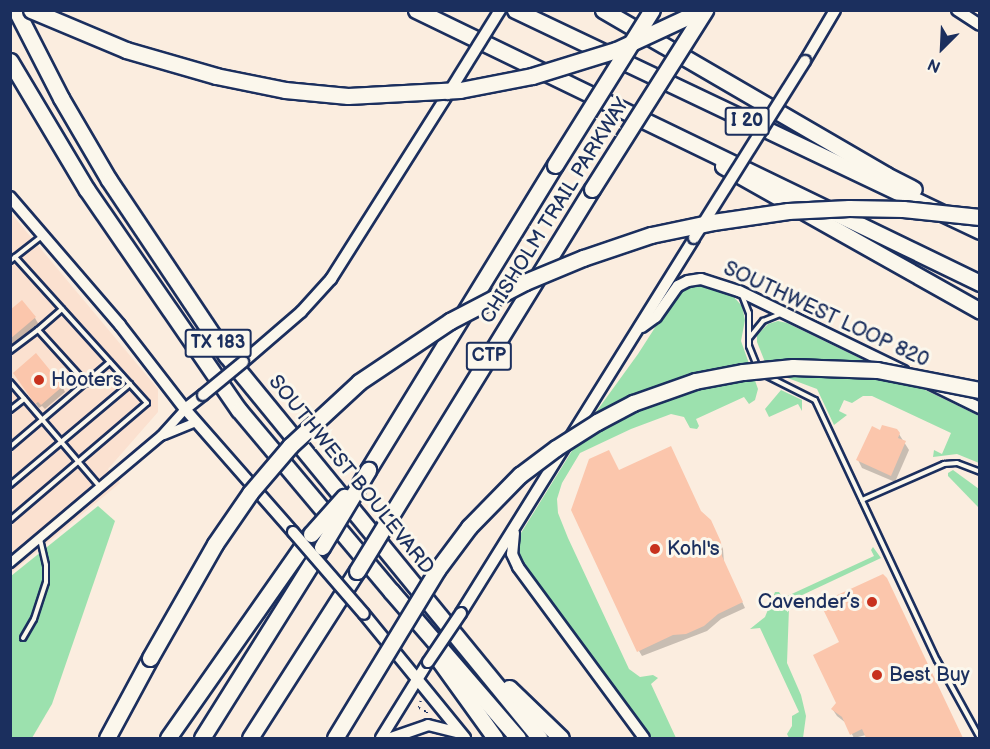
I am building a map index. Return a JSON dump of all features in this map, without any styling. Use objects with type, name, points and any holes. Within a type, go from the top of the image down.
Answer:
[{"type":"highway","name":"SOUTHWEST BOULEVARD","points":[[16,10],[85,139],[185,296],[247,381],[540,738]]},
{"type":"highway","points":[[31,10],[118,47],[216,76],[285,90],[348,96],[460,90],[532,76],[616,50],[704,10]]},
{"type":"highway","name":"I 20","points":[[416,10],[980,282]]},
{"type":"highway","name":"I 20","points":[[515,10],[980,230]]},
{"type":"highway","points":[[603,10],[886,175],[956,209],[980,230]]},
{"type":"highway","name":"CHISHOLM TRAIL PARKWAY","points":[[202,738],[652,10]]},
{"type":"highway","name":"CHISHOLM TRAIL PARKWAY","points":[[252,737],[704,10]]},
{"type":"highway","name":"TX 183","points":[[10,61],[87,190],[239,410],[518,738]]},
{"type":"highway","points":[[709,150],[728,170],[980,311]]},
{"type":"highway","points":[[106,738],[215,544],[250,493],[290,446],[358,382],[450,321],[525,282],[583,258],[651,235],[713,222],[788,211],[849,208],[903,209],[980,217]]},
{"type":"highway","points":[[335,738],[437,570],[469,526],[520,476],[556,448],[597,422],[674,387],[718,376],[765,369],[822,366],[877,370],[980,390]]},
{"type":"highway","points":[[168,738],[311,534],[368,470]]},
{"type":"highway","points":[[391,591],[495,738]]},
{"type":"highway","points":[[464,644],[561,738]]},
{"type":"main road","points":[[185,409],[301,312],[331,279],[500,10]]},
{"type":"main road","points":[[381,738],[637,331],[835,10]]},
{"type":"main road","points":[[957,10],[980,25]]},
{"type":"main road","points":[[10,197],[120,325],[185,409],[364,614],[463,736]]},
{"type":"main road","name":"SOUTHWEST LOOP 820","points":[[637,331],[656,317],[678,286],[688,281],[713,281],[786,313],[980,408]]},
{"type":"main road","points":[[515,526],[512,554],[518,567],[645,738]]},
{"type":"main road","points":[[391,738],[428,725],[463,736]]},
{"type":"street","points":[[10,563],[161,436],[185,409]]},
{"type":"street","points":[[161,436],[197,423]]},
{"type":"lane","points":[[10,261],[44,235]]},
{"type":"lane","points":[[10,520],[80,463],[147,403],[15,257]]},
{"type":"lane","points":[[739,291],[749,313],[749,338],[757,366],[765,376],[814,400],[934,654],[980,738]]},
{"type":"lane","points":[[10,351],[62,309]]},
{"type":"lane","points":[[749,338],[763,321],[786,313]]},
{"type":"lane","points":[[38,330],[86,383]]},
{"type":"lane","points":[[10,447],[110,362]]},
{"type":"lane","points":[[10,382],[100,487]]},
{"type":"lane","points":[[10,485],[130,384]]},
{"type":"lane","points":[[10,410],[24,399]]},
{"type":"lane","points":[[862,500],[944,464],[957,463],[980,472]]},
{"type":"lane","points":[[23,638],[34,619],[46,582],[46,565],[40,538]]},
{"type":"path","points":[[421,700],[419,708],[427,712],[428,721]]},
{"type":"shaded area","points":[[10,212],[158,389],[158,412],[108,469],[120,483],[11,573]]},
{"type":"green space","points":[[703,284],[732,295],[742,306],[745,320],[741,341],[758,389],[755,400],[749,404],[744,397],[696,419],[699,426],[697,429],[690,428],[684,417],[671,414],[631,429],[580,453],[562,483],[557,499],[558,513],[568,538],[629,669],[640,677],[653,675],[658,678],[651,684],[676,738],[652,738],[522,567],[517,554],[517,542],[596,412],[638,354],[674,298],[687,287]]},
{"type":"green space","points":[[778,321],[787,323],[979,416],[979,463],[957,454],[933,457],[934,450],[942,454],[951,433],[872,396],[863,396],[852,403],[844,400],[839,411],[847,415],[834,425],[817,389],[777,374],[765,362],[757,342],[757,335],[768,324]]},
{"type":"green space","points":[[781,390],[802,400],[802,411],[798,404],[769,417],[765,409]]},
{"type":"green space","points":[[953,470],[979,489],[979,508],[948,476],[948,473]]},
{"type":"green space","points":[[98,506],[115,521],[52,704],[32,738],[11,738],[11,576]]},
{"type":"green space","points":[[873,547],[881,558],[798,597],[789,608],[787,663],[801,695],[806,716],[803,738],[789,738],[787,734],[792,726],[792,716],[799,712],[760,628],[750,629],[765,617],[775,592],[779,592],[783,598],[874,556],[871,550]]},
{"type":"building","points":[[22,300],[36,317],[10,339],[10,310]]},
{"type":"building","name":"Hooters","points":[[36,353],[63,386],[41,405],[38,402],[35,404],[13,373]]},
{"type":"building","points":[[882,425],[897,429],[900,433],[898,438],[906,441],[891,476],[856,460],[872,426],[880,430]]},
{"type":"building","name":"Kohl's","points":[[671,446],[701,511],[711,520],[721,542],[722,556],[743,602],[718,614],[704,626],[686,634],[673,635],[637,652],[571,510],[589,459],[609,450],[619,470]]},
{"type":"building","name":"Best Buy","points":[[883,574],[887,578],[963,738],[866,738],[862,729],[850,735],[842,717],[831,709],[836,703],[813,655],[839,642],[820,603]]},
{"type":"place","name":"Hooters","points":[[39,380]]},
{"type":"place","name":"Kohl's","points":[[655,549]]},
{"type":"place","name":"Cavender’s","points":[[872,602]]},
{"type":"place","name":"Best Buy","points":[[877,675]]}]
